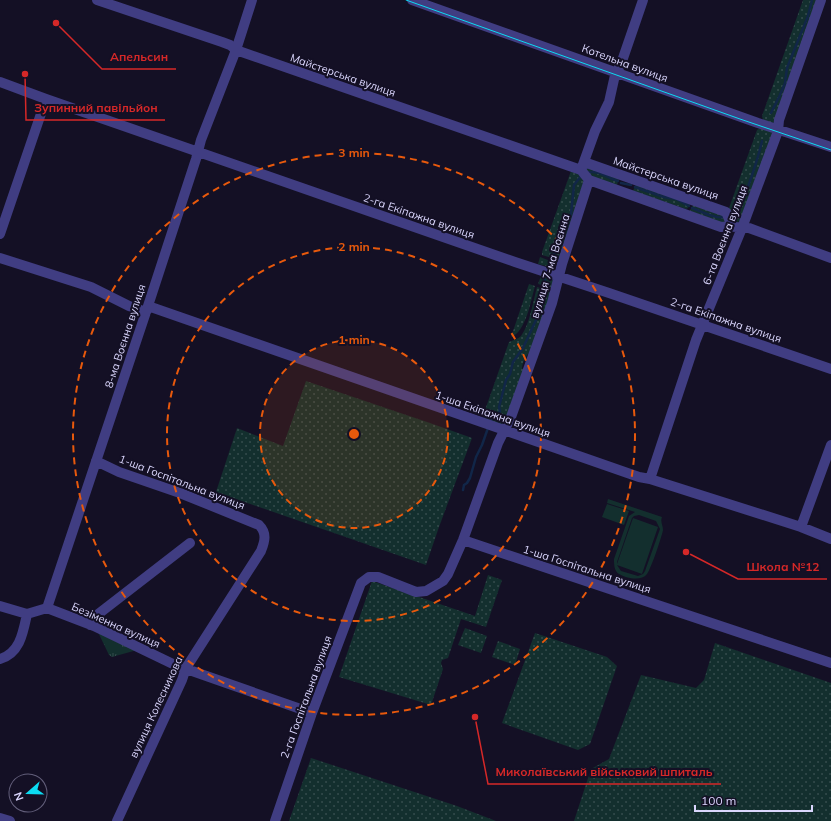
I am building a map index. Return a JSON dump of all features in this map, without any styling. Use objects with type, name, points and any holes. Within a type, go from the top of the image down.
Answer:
[{"type":"street","name":"Майстерська вулиця","points":[[97,0],[226,44],[236,50],[582,166],[726,212],[737,227]]},
{"type":"street","name":"8-ма Воєнна вулиця","points":[[47,608],[147,309],[201,140],[236,50],[252,0]]},
{"type":"street","name":"Котельна вулиця","points":[[412,0],[616,73],[831,147]]},
{"type":"street","points":[[643,0],[621,64],[616,73],[609,102],[595,131],[582,166],[589,180],[721,227],[749,228],[831,258]]},
{"type":"street","name":"6-та Воєнна вулиця","points":[[650,479],[737,227],[778,129],[779,120],[821,0]]},
{"type":"street","name":"2-га Екіпажна вулиця","points":[[0,82],[46,100],[515,262],[831,369]]},
{"type":"street","points":[[0,234],[46,100]]},
{"type":"street","name":"вулиця 7-ма Воєнна","points":[[463,540],[498,443],[511,417],[552,303],[589,180]]},
{"type":"street","name":"1-ша Екіпажна вулиця","points":[[0,258],[91,287],[129,306],[147,309],[639,477],[650,479],[801,527],[831,539]]},
{"type":"street","points":[[801,527],[831,445]]},
{"type":"street","name":"1-ша Госпітальна вулиця","points":[[96,461],[119,472],[180,493],[259,525]]},
{"type":"street","name":"вулиця Колесникова","points":[[117,821],[186,668],[261,551],[265,541],[263,528],[259,525]]},
{"type":"street","name":"1-ша Госпітальна вулиця","points":[[463,540],[831,663]]},
{"type":"street","name":"2-га Госпітальна вулиця","points":[[275,821],[312,713],[361,583],[369,577],[378,577],[416,592],[426,591],[443,581],[448,574],[463,540]]},
{"type":"street","points":[[90,625],[97,615],[190,543]]},
{"type":"street","points":[[0,606],[27,614],[47,608]]},
{"type":"street","name":"Безіменна вулиця","points":[[47,608],[90,625],[175,665],[312,713]]},
{"type":"street","points":[[0,659],[13,652],[19,644],[27,614]]},
{"type":"street","points":[[0,818],[10,821]]},
{"type":"green space","points":[[803,0],[819,0],[776,122],[773,123],[763,120],[762,116]]},
{"type":"green space","points":[[761,127],[771,131],[773,137],[741,221],[737,222],[731,219],[729,208],[757,130]]},
{"type":"green space","points":[[586,167],[619,178],[617,185],[613,186],[586,173]]},
{"type":"green space","points":[[571,171],[580,171],[585,184],[559,260],[542,255],[542,252]]},
{"type":"green space","points":[[636,184],[690,204],[686,209],[633,191]]},
{"type":"green space","points":[[693,205],[724,213],[725,224],[690,211]]},
{"type":"green space","points":[[540,257],[558,264],[546,266],[538,264]]},
{"type":"green space","points":[[541,276],[555,280],[553,288],[538,284]]},
{"type":"green space","points":[[529,284],[535,286],[530,307],[521,329],[511,337]]},
{"type":"green space","points":[[537,287],[553,292],[534,349],[524,359],[522,368],[525,372],[503,425],[484,418],[484,413],[509,342],[521,336],[527,325]]},
{"type":"green space","points":[[306,381],[472,438],[426,565],[216,492],[237,428],[283,446]]},
{"type":"green space","points":[[608,499],[662,517],[661,520],[663,530],[661,539],[647,574],[641,578],[629,578],[619,574],[616,571],[614,559],[629,516],[635,512],[607,503]],"holes":[[[639,515],[656,521],[660,529],[643,574],[638,576],[621,571],[617,565],[642,574],[658,527],[633,518],[617,564],[632,518]]]},
{"type":"green space","points":[[607,504],[629,511],[624,525],[602,517]]},
{"type":"green space","points":[[488,575],[502,580],[486,627],[461,619],[448,658],[442,660],[441,663],[443,669],[431,705],[339,677],[372,581],[475,616]]},
{"type":"green space","points":[[465,628],[487,636],[481,653],[458,645]]},
{"type":"green space","points":[[97,630],[137,650],[112,657],[109,655]]},
{"type":"green space","points":[[535,633],[607,657],[617,666],[590,744],[578,750],[502,723]]},
{"type":"green space","points":[[498,641],[520,649],[515,665],[492,657]]},
{"type":"green space","points":[[715,643],[831,683],[831,821],[574,821],[591,769],[609,759],[641,675],[696,688],[704,680]]},
{"type":"green space","points":[[311,758],[457,806],[496,821],[289,821]]},
{"type":"waterway","points":[[771,113],[785,83],[787,68],[808,16],[812,0]]},
{"type":"waterway","points":[[730,216],[735,213],[743,200],[755,168],[762,141]]},
{"type":"waterway","points":[[587,173],[599,173],[618,181]]},
{"type":"waterway","points":[[550,265],[562,232],[571,214],[574,185],[581,176]]},
{"type":"waterway","points":[[621,183],[631,185]]},
{"type":"waterway","points":[[635,187],[664,197],[676,199],[689,206]]},
{"type":"waterway","points":[[692,208],[713,216],[726,217]]},
{"type":"waterway","points":[[491,421],[500,411],[499,407],[506,380],[510,374],[513,362],[523,348],[536,320],[545,280]]},
{"type":"waterway","points":[[463,490],[464,485],[470,478],[476,457],[488,428]]},
{"type":"tram line","points":[[406,0],[831,150]]},
{"type":"place","name":"Апельсин","points":[[56,23]]},
{"type":"place","name":"Зупинний павільйон","points":[[25,74]]},
{"type":"place","name":"Школа №12","points":[[686,552]]},
{"type":"place","name":"Миколаївський військовий шпиталь","points":[[475,717]]}]
